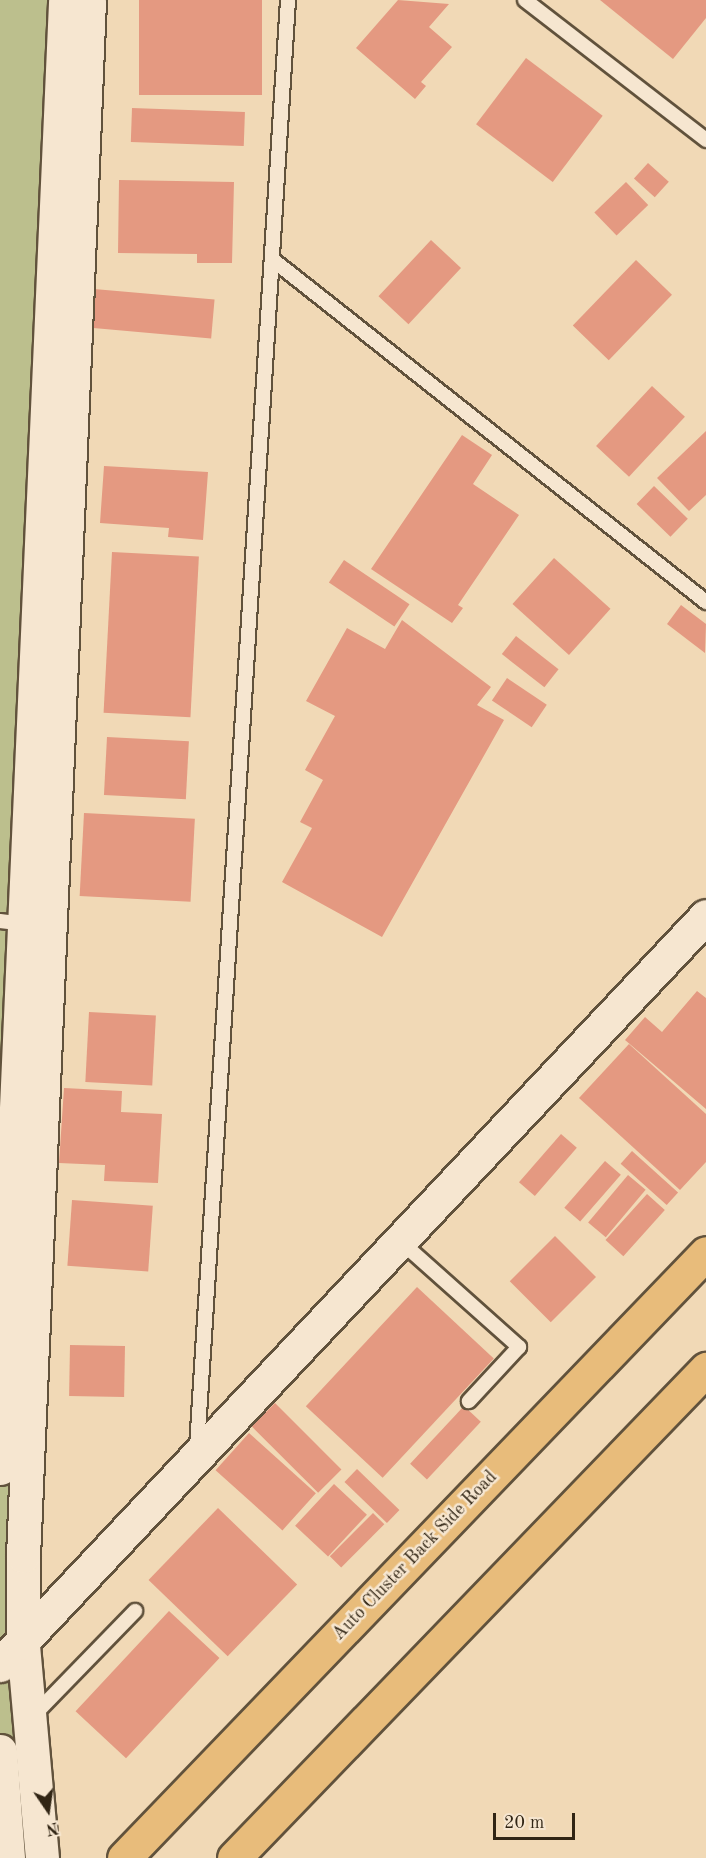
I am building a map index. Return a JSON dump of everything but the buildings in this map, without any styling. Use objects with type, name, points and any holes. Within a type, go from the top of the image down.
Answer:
[{"type":"main road","points":[[42,1858],[29,1720],[11,1654],[59,393],[65,0]]},
{"type":"main road","points":[[0,1468],[12,922],[59,393],[89,0]]},
{"type":"main road","points":[[11,1654],[706,916]]},
{"type":"main road","name":"Auto Cluster Back Side Road","points":[[124,1858],[706,1252]]},
{"type":"main road","points":[[234,1858],[706,1369]]},
{"type":"main road","points":[[0,1751],[9,1858]]},
{"type":"lane","points":[[196,1455],[288,0]]},
{"type":"lane","points":[[525,0],[706,140]]},
{"type":"lane","points":[[273,260],[706,602]]},
{"type":"lane","points":[[399,1240],[519,1347],[469,1401]]},
{"type":"lane","points":[[29,1720],[135,1611]]},
{"type":"green space","points":[[0,0],[57,0],[11,1858],[0,1858]]}]
